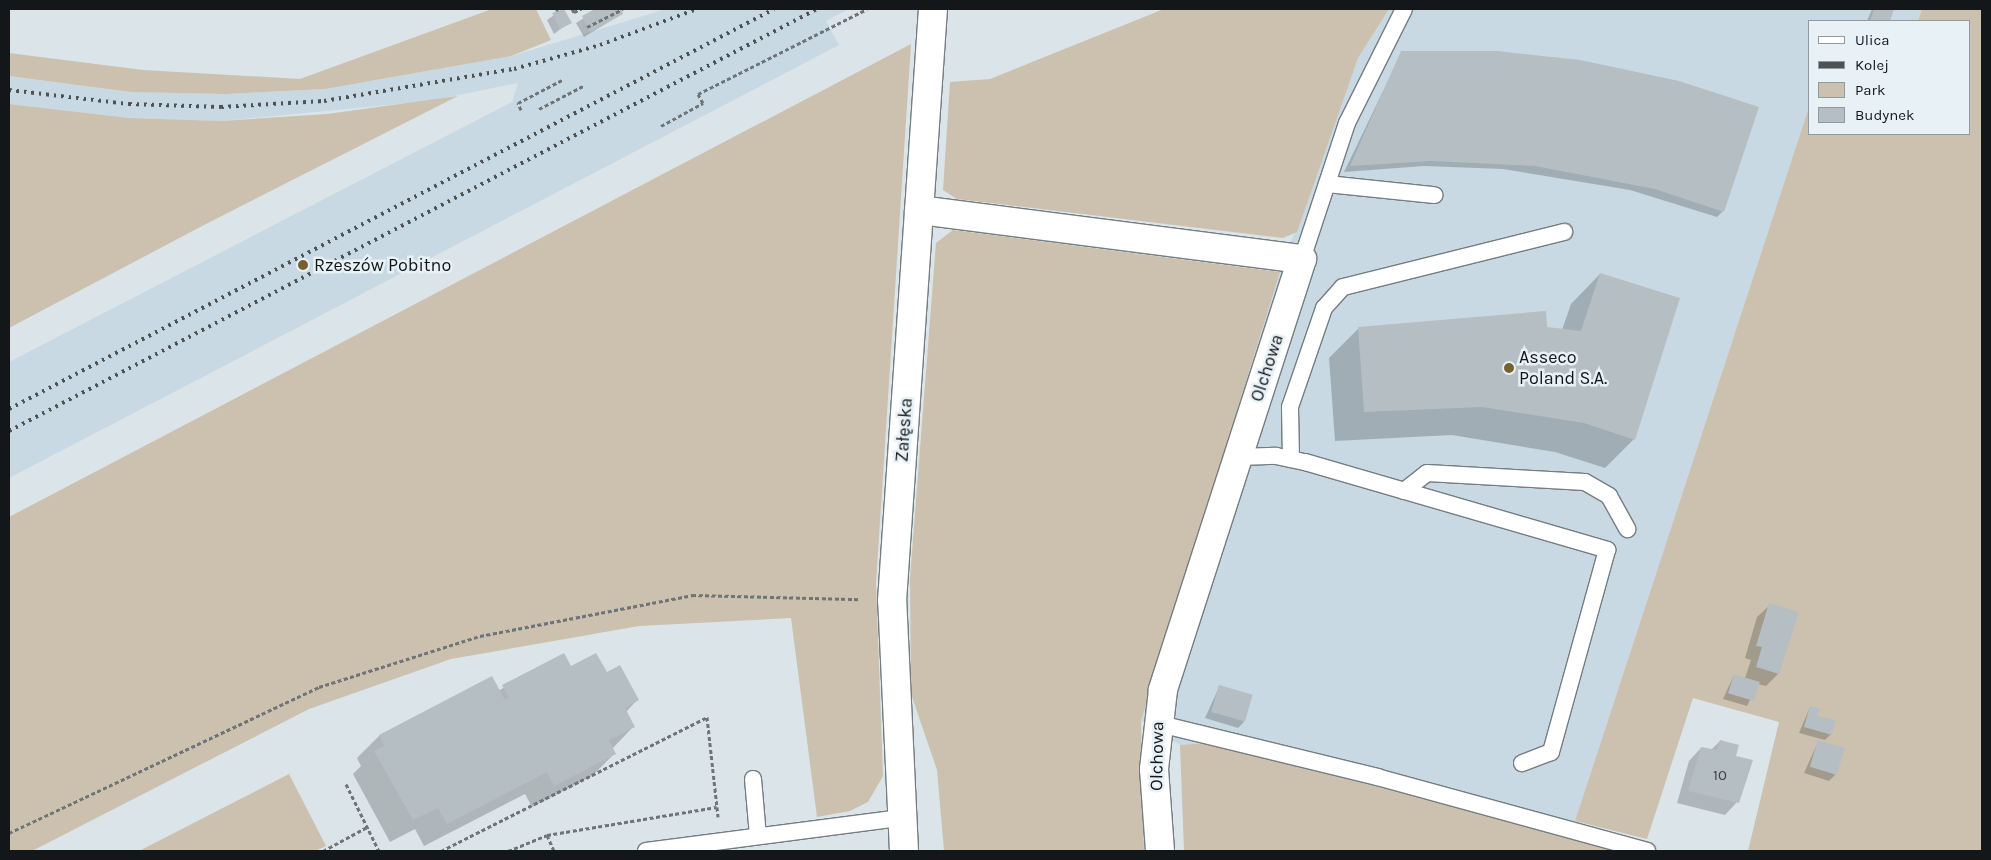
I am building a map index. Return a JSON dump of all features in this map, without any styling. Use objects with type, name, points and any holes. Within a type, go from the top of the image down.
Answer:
[{"type":"street","name":"Załęska","points":[[904,851],[892,600],[933,9]]},
{"type":"street","points":[[919,210],[1302,259]]},
{"type":"street","name":"Olchowa","points":[[1160,851],[1156,723],[1238,457],[1302,259]]},
{"type":"lane","points":[[1302,259],[1347,124],[1404,9]]},
{"type":"lane","points":[[1327,184],[1434,195]]},
{"type":"lane","points":[[1291,459],[1290,407],[1324,308],[1343,287],[1564,232]]},
{"type":"lane","points":[[1238,457],[1291,459],[1607,550],[1551,752],[1522,763]]},
{"type":"lane","points":[[1404,491],[1427,473],[1585,482],[1609,496],[1627,529]]},
{"type":"lane","points":[[1156,723],[1377,777],[1647,851]]},
{"type":"lane","points":[[753,779],[758,836]]},
{"type":"lane","points":[[646,851],[901,818]]},
{"type":"path","points":[[572,9],[574,12],[581,9]]},
{"type":"path","points":[[587,27],[622,9]]},
{"type":"path","points":[[661,126],[703,103],[698,94],[867,9]]},
{"type":"path","points":[[521,110],[518,104],[562,80]]},
{"type":"path","points":[[539,109],[583,86]]},
{"type":"path","points":[[9,833],[319,687],[480,636],[692,595],[892,600]]},
{"type":"path","points":[[441,851],[707,717],[720,840]]},
{"type":"path","points":[[346,784],[379,851]]},
{"type":"path","points":[[508,851],[546,835],[718,807]]},
{"type":"path","points":[[323,851],[329,850],[367,827]]},
{"type":"path","points":[[546,835],[554,851]]},
{"type":"shaded area","points":[[666,9],[849,9],[826,21],[839,45],[9,478],[9,362],[512,102],[518,83],[429,101],[222,121],[129,118],[9,104],[9,76],[131,92],[225,94],[325,89],[512,56]]},
{"type":"shaded area","points":[[1389,9],[1922,9],[1918,20],[1808,20],[1808,110],[1570,836],[1207,743],[1180,745],[1141,721],[1280,272],[1358,58]]},
{"type":"green space","points":[[492,9],[536,9],[551,40],[511,56],[325,89],[225,94],[131,92],[9,76],[9,53],[143,70],[300,79]]},
{"type":"green space","points":[[1164,9],[1389,9],[1358,58],[1297,232],[1283,238],[957,199],[943,190],[950,82],[990,79]]},
{"type":"green space","points":[[1922,9],[1982,9],[1982,851],[1748,851],[1779,722],[1693,698],[1647,839],[1575,821],[1808,110],[1808,135],[1971,135],[1971,20],[1918,20]]},
{"type":"green space","points":[[911,44],[876,583],[883,776],[868,802],[850,811],[817,817],[791,618],[639,626],[451,659],[309,709],[32,851],[9,851],[9,517]]},
{"type":"green space","points":[[458,96],[204,225],[9,328],[9,104],[129,118],[222,121],[327,114]]},
{"type":"green space","points":[[953,230],[1280,272],[1141,721],[1144,851],[944,851],[937,770],[911,694],[910,578],[936,243]]},
{"type":"green space","points":[[1207,743],[1624,851],[1184,851],[1180,745]]},
{"type":"green space","points":[[289,774],[326,846],[315,851],[139,851]]},
{"type":"building","points":[[564,9],[572,23],[560,29],[552,13]]},
{"type":"building","points":[[595,9],[621,9],[623,14],[590,32],[582,16]]},
{"type":"building","points":[[1874,9],[1894,9],[1890,20],[1870,20]]},
{"type":"building","points":[[1401,51],[1497,51],[1580,60],[1679,81],[1759,107],[1724,212],[1655,189],[1535,166],[1431,161],[1350,166]]},
{"type":"building","name":"Asseco Poland S.A.","points":[[1600,273],[1680,298],[1635,440],[1584,423],[1482,407],[1364,412],[1358,327],[1546,311],[1547,327],[1581,331]]},
{"type":"building","points":[[1769,603],[1799,612],[1779,674],[1756,667],[1762,647],[1756,646]]},
{"type":"building","points":[[564,653],[571,666],[596,653],[607,672],[620,665],[639,700],[625,708],[635,727],[609,740],[616,754],[554,786],[547,772],[447,824],[438,808],[413,820],[374,751],[384,746],[379,735],[492,676],[505,700],[509,698],[502,685]]},
{"type":"building","points":[[1734,674],[1760,682],[1754,701],[1728,693]]},
{"type":"building","points":[[1219,685],[1253,695],[1245,722],[1211,712]]},
{"type":"building","points":[[1810,706],[1820,708],[1817,716],[1835,720],[1832,735],[1804,727]]},
{"type":"building","points":[[1720,740],[1739,745],[1736,756],[1753,760],[1739,803],[1688,791],[1701,747],[1717,750]]},
{"type":"building","points":[[1818,740],[1845,748],[1837,775],[1810,767]]},
{"type":"railway","points":[[9,90],[129,104],[221,107],[324,101],[514,69],[600,45],[697,9]]},
{"type":"railway","points":[[9,409],[774,9]]},
{"type":"railway","points":[[9,431],[817,9]]},
{"type":"place","name":"Rzeszów Pobitno","points":[[303,265]]},
{"type":"place","name":"Asseco Poland S.A.","points":[[1509,368]]}]
